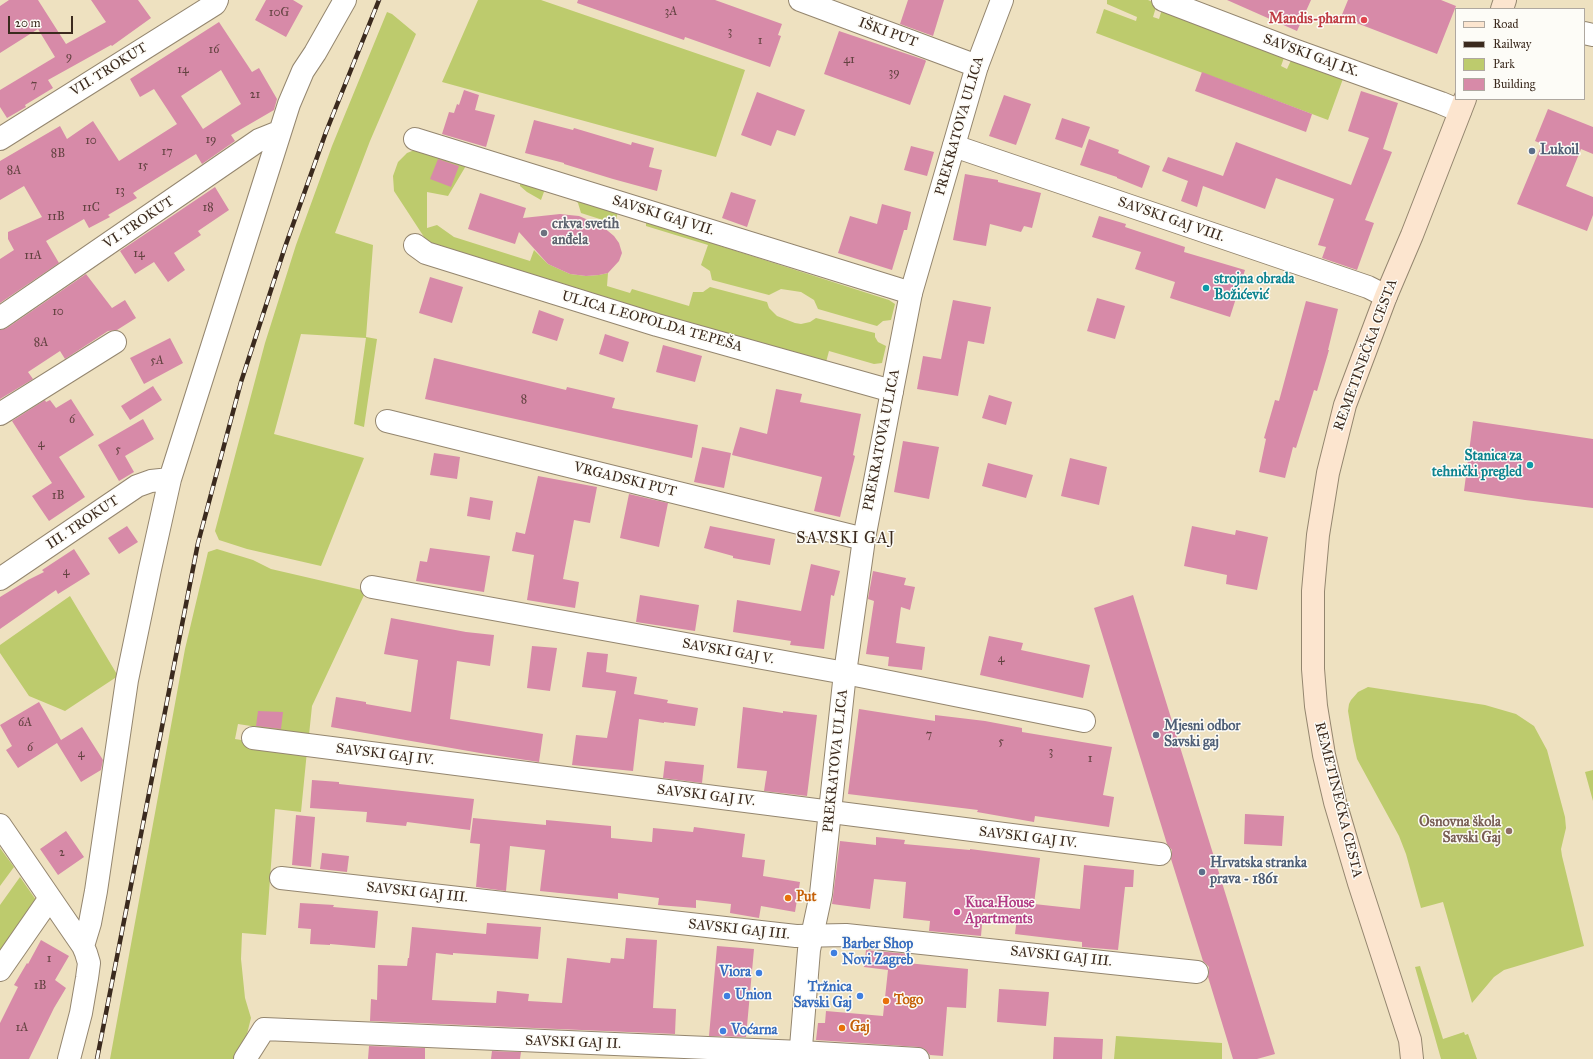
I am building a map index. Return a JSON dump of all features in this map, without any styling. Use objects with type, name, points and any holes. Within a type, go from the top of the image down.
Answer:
[{"type":"main road","name":"REMETINEČKA CESTA","points":[[1422,1059],[1411,1050],[1358,883],[1336,802],[1320,734],[1313,669],[1313,591],[1318,535],[1328,473],[1345,404],[1386,296],[1412,235],[1463,105]]},
{"type":"street","name":"VII. TROKUT","points":[[0,139],[215,4],[217,0]]},
{"type":"street","points":[[83,946],[90,923],[96,891],[127,680],[170,479],[288,104],[303,71],[345,0]]},
{"type":"street","name":"IŠKI PUT","points":[[800,0],[976,66]]},
{"type":"street","name":"PREKRATOVA ULICA","points":[[800,1056],[809,950],[821,894],[845,673],[864,539],[892,391],[911,293],[976,66],[1002,0]]},
{"type":"street","name":"SAVSKI GAJ IX.","points":[[1163,0],[1291,49],[1441,102],[1463,105]]},
{"type":"street","name":"VI. TROKUT","points":[[0,318],[259,140],[279,132]]},
{"type":"street","name":"SAVSKI GAJ VII.","points":[[415,139],[911,293]]},
{"type":"street","name":"SAVSKI GAJ VIII.","points":[[954,146],[1368,288],[1386,296]]},
{"type":"street","name":"ULICA LEOPOLDA TEPEŠA","points":[[415,245],[426,253],[658,325],[892,391]]},
{"type":"street","points":[[0,414],[115,342]]},
{"type":"street","name":"VRGADSKI PUT","points":[[387,421],[864,539]]},
{"type":"street","name":"III. TROKUT","points":[[0,579],[137,486],[151,481],[170,479]]},
{"type":"street","name":"SAVSKI GAJ V.","points":[[372,587],[845,673],[1084,721]]},
{"type":"street","name":"SAVSKI GAJ IV.","points":[[253,738],[1160,854]]},
{"type":"street","points":[[0,825],[83,946],[89,963],[81,1013],[69,1059]]},
{"type":"street","name":"SAVSKI GAJ III.","points":[[281,878],[796,936],[846,935],[1197,972]]},
{"type":"street","points":[[0,970],[50,898]]},
{"type":"street","name":"SAVSKI GAJ II.","points":[[245,1059],[264,1029],[800,1056],[918,1059]]},
{"type":"green space","points":[[478,0],[541,0],[745,70],[716,157],[442,82]]},
{"type":"green space","points":[[1107,0],[1148,0],[1157,4],[1153,17],[1159,19],[1163,6],[1285,55],[1281,66],[1287,69],[1292,58],[1344,76],[1328,120],[1096,33],[1104,9],[1136,21],[1137,17],[1107,4]]},
{"type":"green space","points":[[387,12],[392,14],[416,34],[370,141],[335,233],[373,245],[366,337],[377,339],[364,427],[354,424],[366,338],[301,334],[274,434],[364,458],[321,566],[247,549],[219,540],[215,531],[265,343],[296,245],[332,146]]},
{"type":"green space","points":[[417,149],[467,164],[448,196],[427,192],[427,228],[437,225],[454,237],[530,261],[534,250],[548,264],[570,274],[586,276],[608,273],[607,286],[630,293],[632,289],[689,306],[693,292],[703,292],[710,287],[767,302],[769,308],[777,316],[795,323],[801,324],[810,322],[816,318],[875,333],[875,337],[878,342],[886,346],[882,363],[874,364],[829,351],[825,366],[443,250],[426,240],[394,191],[393,176],[398,162],[407,153]]},
{"type":"green space","points":[[520,181],[545,189],[541,200],[520,186]]},
{"type":"green space","points":[[574,199],[618,212],[615,223],[611,225],[606,221],[581,213],[578,203]]},
{"type":"green space","points":[[646,222],[889,300],[895,304],[891,320],[883,321],[877,326],[818,309],[814,300],[801,292],[781,289],[769,295],[712,280],[710,271],[701,265],[708,245],[646,226]]},
{"type":"green space","points":[[217,549],[253,560],[271,569],[366,591],[312,706],[309,735],[238,724],[235,739],[307,751],[301,812],[275,809],[266,935],[242,933],[241,959],[245,998],[251,1018],[247,1034],[235,1059],[110,1059],[185,649],[208,552]]},
{"type":"green space","points":[[70,596],[118,676],[65,711],[29,696],[0,653],[0,645]]},
{"type":"green space","name":"Osnovna škola Savski Gaj","points":[[1368,687],[1485,705],[1516,714],[1534,726],[1547,750],[1565,817],[1566,828],[1561,849],[1562,856],[1584,946],[1504,970],[1494,977],[1472,1003],[1443,902],[1421,908],[1406,854],[1399,836],[1357,759],[1348,711],[1349,704],[1358,692]]},
{"type":"green space","points":[[1593,770],[1593,801],[1585,772]]},
{"type":"green space","points":[[0,848],[14,867],[0,886]]},
{"type":"green space","points":[[20,877],[36,900],[0,957],[0,905]]},
{"type":"green space","points":[[1420,966],[1443,1039],[1464,1032],[1465,1035],[1468,1034],[1477,1059],[1441,1059],[1415,967]]},
{"type":"green space","points":[[1116,1036],[1222,1043],[1222,1059],[1114,1059]]},
{"type":"building","points":[[9,0],[38,0],[66,44],[106,22],[91,0],[138,0],[151,18],[112,46],[111,45],[48,80],[53,88],[7,118],[0,107],[0,90],[55,57],[38,29],[0,53],[0,6]]},
{"type":"building","points":[[266,0],[293,0],[303,6],[286,37],[255,20]]},
{"type":"building","points":[[578,0],[715,0],[782,24],[778,35],[781,36],[770,67],[685,37],[684,40],[577,3]]},
{"type":"building","points":[[908,0],[944,0],[933,36],[900,24]]},
{"type":"building","points":[[1227,0],[1311,0],[1297,31]]},
{"type":"building","points":[[1348,0],[1441,0],[1456,6],[1437,54],[1341,17]]},
{"type":"building","points":[[219,22],[252,72],[259,68],[277,99],[274,110],[231,135],[235,141],[202,164],[196,154],[133,193],[137,198],[108,215],[110,217],[89,228],[84,219],[46,241],[59,263],[0,303],[0,259],[14,250],[8,239],[8,232],[42,217],[24,186],[0,200],[0,161],[60,126],[67,139],[93,121],[119,161],[177,124],[154,89],[140,97],[130,79]],"holes":[[[221,70],[241,104],[203,129],[181,96]]]},
{"type":"building","points":[[839,31],[926,61],[910,105],[824,74]]},
{"type":"building","points":[[1202,72],[1312,114],[1306,132],[1195,91]]},
{"type":"building","points":[[464,90],[479,95],[475,110],[495,115],[486,147],[442,134],[449,112],[454,113],[457,104],[459,105]]},
{"type":"building","points":[[1361,91],[1398,103],[1383,149],[1392,152],[1365,220],[1374,223],[1357,270],[1322,258],[1326,247],[1318,245],[1334,199],[1276,178],[1265,209],[1203,186],[1197,207],[1181,201],[1188,181],[1162,171],[1168,157],[1223,176],[1236,142],[1351,185],[1369,138],[1348,131]]},
{"type":"building","points":[[757,92],[805,110],[795,136],[777,130],[771,146],[741,135]]},
{"type":"building","points":[[1004,95],[1031,104],[1016,145],[989,136]]},
{"type":"building","points":[[1548,109],[1593,127],[1593,154],[1581,149],[1566,186],[1593,197],[1593,215],[1587,231],[1517,204],[1542,144],[1535,141]]},
{"type":"building","points":[[1062,118],[1090,127],[1082,148],[1055,139]]},
{"type":"building","points":[[534,120],[573,130],[574,128],[631,145],[632,142],[654,148],[649,167],[662,170],[657,191],[525,153]]},
{"type":"building","points":[[1089,139],[1119,150],[1118,153],[1150,166],[1142,188],[1117,177],[1080,165]]},
{"type":"building","points":[[911,146],[934,152],[927,176],[904,170]]},
{"type":"building","points":[[438,159],[459,166],[451,187],[430,179]]},
{"type":"building","points":[[965,174],[998,180],[998,182],[1041,193],[1032,228],[1024,226],[1021,232],[990,224],[986,246],[953,240]]},
{"type":"building","points":[[215,187],[229,210],[198,231],[201,235],[174,253],[185,270],[168,282],[154,262],[135,274],[120,251]]},
{"type":"building","points":[[731,192],[756,200],[747,227],[722,218]]},
{"type":"building","name":"crkva svetih anđela","points":[[480,193],[526,208],[523,218],[560,214],[579,216],[602,226],[614,236],[619,243],[622,253],[619,261],[608,273],[586,276],[570,274],[548,264],[519,232],[515,244],[468,229]]},
{"type":"building","points":[[882,204],[911,212],[907,230],[904,230],[892,270],[838,253],[850,216],[877,224]]},
{"type":"building","points":[[1099,216],[1126,224],[1125,227],[1185,247],[1184,252],[1245,270],[1230,317],[1170,298],[1175,282],[1135,269],[1141,252],[1092,237]]},
{"type":"building","points":[[86,274],[112,308],[125,300],[136,318],[117,330],[108,331],[65,359],[60,351],[28,372],[33,379],[0,399],[0,330],[7,328]]},
{"type":"building","points":[[430,277],[463,287],[452,323],[419,313]]},
{"type":"building","points":[[1097,298],[1125,306],[1115,339],[1087,331]]},
{"type":"building","points":[[953,300],[991,307],[984,344],[968,341],[958,396],[917,389],[923,356],[941,359]]},
{"type":"building","points":[[1306,301],[1338,309],[1329,350],[1317,391],[1314,390],[1296,448],[1293,447],[1285,478],[1259,472],[1266,439],[1264,438],[1275,400],[1279,401]]},
{"type":"building","points":[[539,310],[564,319],[557,341],[532,333]]},
{"type":"building","points":[[605,334],[629,342],[623,362],[599,354]]},
{"type":"building","points":[[170,338],[183,363],[144,384],[130,358]]},
{"type":"building","points":[[663,345],[702,356],[695,382],[656,372]]},
{"type":"building","points":[[434,358],[566,390],[567,387],[615,398],[612,408],[698,425],[692,458],[425,399]]},
{"type":"building","points":[[153,386],[162,400],[130,420],[121,406]]},
{"type":"building","points":[[776,389],[802,394],[800,402],[861,414],[853,455],[855,456],[840,517],[814,511],[822,477],[732,455],[740,427],[767,434]]},
{"type":"building","points":[[989,395],[1012,402],[1006,425],[982,418]]},
{"type":"building","points":[[71,399],[94,435],[59,457],[85,497],[49,521],[32,496],[52,483],[12,421],[45,400],[46,402],[50,400],[56,408]]},
{"type":"building","points":[[143,419],[154,439],[125,456],[134,472],[119,481],[98,445]]},
{"type":"building","name":"Stanica za tehnički pregled","points":[[1473,421],[1593,439],[1593,508],[1464,491]]},
{"type":"building","points":[[903,441],[939,447],[929,499],[894,492]]},
{"type":"building","points":[[702,447],[731,453],[724,488],[694,482]]},
{"type":"building","points":[[434,453],[460,457],[457,479],[430,475]]},
{"type":"building","points":[[1070,458],[1107,467],[1099,505],[1061,496]]},
{"type":"building","points":[[988,463],[1033,475],[1026,498],[982,486]]},
{"type":"building","points":[[538,476],[597,487],[590,523],[574,520],[563,579],[579,582],[575,608],[527,600],[534,555],[512,551],[516,532],[525,534]]},
{"type":"building","points":[[629,494],[668,503],[659,547],[620,538]]},
{"type":"building","points":[[470,497],[493,501],[490,520],[467,516]]},
{"type":"building","points":[[127,526],[138,542],[119,554],[108,538]]},
{"type":"building","points":[[710,526],[775,539],[770,565],[733,558],[733,556],[704,548]]},
{"type":"building","points":[[1192,526],[1235,535],[1236,530],[1268,537],[1257,590],[1226,584],[1227,575],[1184,566]]},
{"type":"building","points":[[430,548],[490,556],[484,592],[416,581],[420,561],[427,562]]},
{"type":"building","points":[[74,549],[90,574],[58,594],[56,590],[0,629],[0,597],[44,572],[42,570]]},
{"type":"building","points":[[811,564],[840,571],[834,596],[831,595],[824,649],[790,645],[791,641],[733,632],[737,600],[801,611]]},
{"type":"building","points":[[873,571],[906,578],[904,585],[915,587],[910,610],[901,607],[896,643],[925,647],[922,670],[888,666],[889,657],[866,654],[874,601],[868,599]]},
{"type":"building","points":[[640,595],[699,605],[695,631],[636,622]]},
{"type":"building","points":[[1133,595],[1275,1054],[1257,1059],[1233,1059],[1208,977],[1209,967],[1203,961],[1171,859],[1172,850],[1167,844],[1094,608]]},
{"type":"building","points":[[391,618],[466,632],[494,635],[490,666],[457,661],[450,719],[543,734],[539,762],[331,727],[336,697],[411,712],[418,660],[384,654]]},
{"type":"building","points":[[989,636],[1023,643],[1021,650],[1090,665],[1083,698],[980,675]]},
{"type":"building","points":[[532,646],[557,648],[550,691],[527,688]]},
{"type":"building","points":[[587,652],[608,654],[606,672],[637,677],[634,694],[668,700],[667,703],[698,708],[695,726],[639,719],[633,771],[572,765],[576,735],[607,738],[616,691],[582,687]]},
{"type":"building","points":[[39,702],[61,740],[82,727],[103,760],[101,770],[81,782],[57,743],[18,768],[6,750],[12,746],[0,725]]},
{"type":"building","points":[[743,707],[783,713],[783,711],[817,715],[807,796],[764,791],[767,771],[737,768]]},
{"type":"building","points":[[859,709],[935,721],[935,715],[985,721],[1022,728],[1022,732],[1112,747],[1103,795],[1114,797],[1109,827],[1035,816],[1034,822],[977,812],[978,810],[848,794]]},
{"type":"building","points":[[258,711],[283,712],[281,729],[256,726]]},
{"type":"building","points":[[665,761],[704,765],[702,783],[663,778]]},
{"type":"building","points":[[312,780],[474,799],[470,830],[407,822],[406,826],[366,822],[367,812],[310,808]]},
{"type":"building","points":[[1245,814],[1284,816],[1282,846],[1244,844]]},
{"type":"building","points":[[296,815],[315,817],[311,867],[292,865]]},
{"type":"building","points":[[473,818],[546,825],[546,820],[611,826],[611,838],[652,842],[653,828],[693,832],[694,827],[745,834],[742,857],[765,860],[763,876],[800,882],[795,912],[761,906],[759,918],[730,913],[731,904],[696,900],[696,908],[658,905],[659,898],[618,893],[618,899],[540,891],[545,850],[510,846],[506,891],[476,887],[480,844],[470,843]]},
{"type":"building","points":[[66,831],[84,857],[58,875],[40,849]]},
{"type":"building","points":[[876,837],[905,840],[904,844],[970,849],[1040,858],[1034,904],[1080,909],[1084,865],[1134,870],[1133,887],[1125,887],[1118,950],[1082,947],[1082,942],[1015,934],[1017,917],[983,913],[981,936],[929,931],[930,921],[903,918],[906,882],[874,879],[870,909],[832,904],[840,841],[876,845]]},
{"type":"building","points":[[322,853],[349,856],[347,872],[320,869]]},
{"type":"building","points":[[300,903],[334,905],[333,907],[378,911],[375,948],[330,944],[310,944],[311,929],[298,928]]},
{"type":"building","points":[[487,923],[541,927],[538,959],[436,953],[432,1000],[496,1003],[497,991],[529,994],[528,1001],[562,1003],[567,958],[610,963],[611,958],[624,959],[626,938],[657,940],[653,1008],[676,1009],[675,1034],[370,1021],[371,999],[377,1000],[378,965],[407,966],[412,927],[486,934]]},
{"type":"building","points":[[41,940],[69,956],[55,980],[66,988],[54,1008],[29,1059],[0,1059],[0,1023],[18,987],[14,985],[27,963],[28,964]]},
{"type":"building","points":[[717,946],[754,949],[746,1037],[709,1036]]},
{"type":"building","points":[[866,950],[908,954],[907,963],[968,969],[966,1008],[947,1007],[943,1056],[930,1055],[925,1049],[919,1047],[816,1040],[818,1023],[825,1023],[826,1011],[883,1016],[888,970],[864,967]]},
{"type":"building","points":[[999,989],[1049,992],[1046,1026],[997,1022]]},
{"type":"building","points":[[1054,1037],[1103,1039],[1102,1059],[1053,1059]]},
{"type":"building","points":[[369,1046],[425,1048],[425,1059],[368,1059]]},
{"type":"building","points":[[492,1051],[521,1052],[520,1059],[491,1059]]},
{"type":"railway","points":[[97,1059],[198,543],[241,382],[285,247],[326,132],[379,0]]},
{"type":"place","name":"Mandis-pharm","points":[[1364,20]]},
{"type":"place","name":"Lukoil","points":[[1532,151]]},
{"type":"place","name":"crkva svetih anđela","points":[[544,233]]},
{"type":"place","name":"strojna obrada Božićević","points":[[1206,288]]},
{"type":"place","name":"Stanica za tehnički pregled","points":[[1530,465]]},
{"type":"place","name":"Mjesni odbor Savski gaj","points":[[1156,735]]},
{"type":"place","name":"Osnovna škola Savski Gaj","points":[[1509,831]]},
{"type":"place","name":"Hrvatska stranka prava - 1861","points":[[1202,872]]},
{"type":"place","name":"Put","points":[[788,898]]},
{"type":"place","name":"Kuca.House Apartments","points":[[957,912]]},
{"type":"place","name":"Barber Shop Novi Zagreb","points":[[834,953]]},
{"type":"place","name":"Viora","points":[[759,973]]},
{"type":"place","name":"Union","points":[[727,996]]},
{"type":"place","name":"Tržnica Savski Gaj","points":[[860,996]]},
{"type":"place","name":"Togo","points":[[886,1001]]},
{"type":"place","name":"Gaj","points":[[842,1028]]},
{"type":"place","name":"Voćarna","points":[[723,1031]]},
{"type":"district","name":"SAVSKI GAJ","points":[[846,539]]}]
